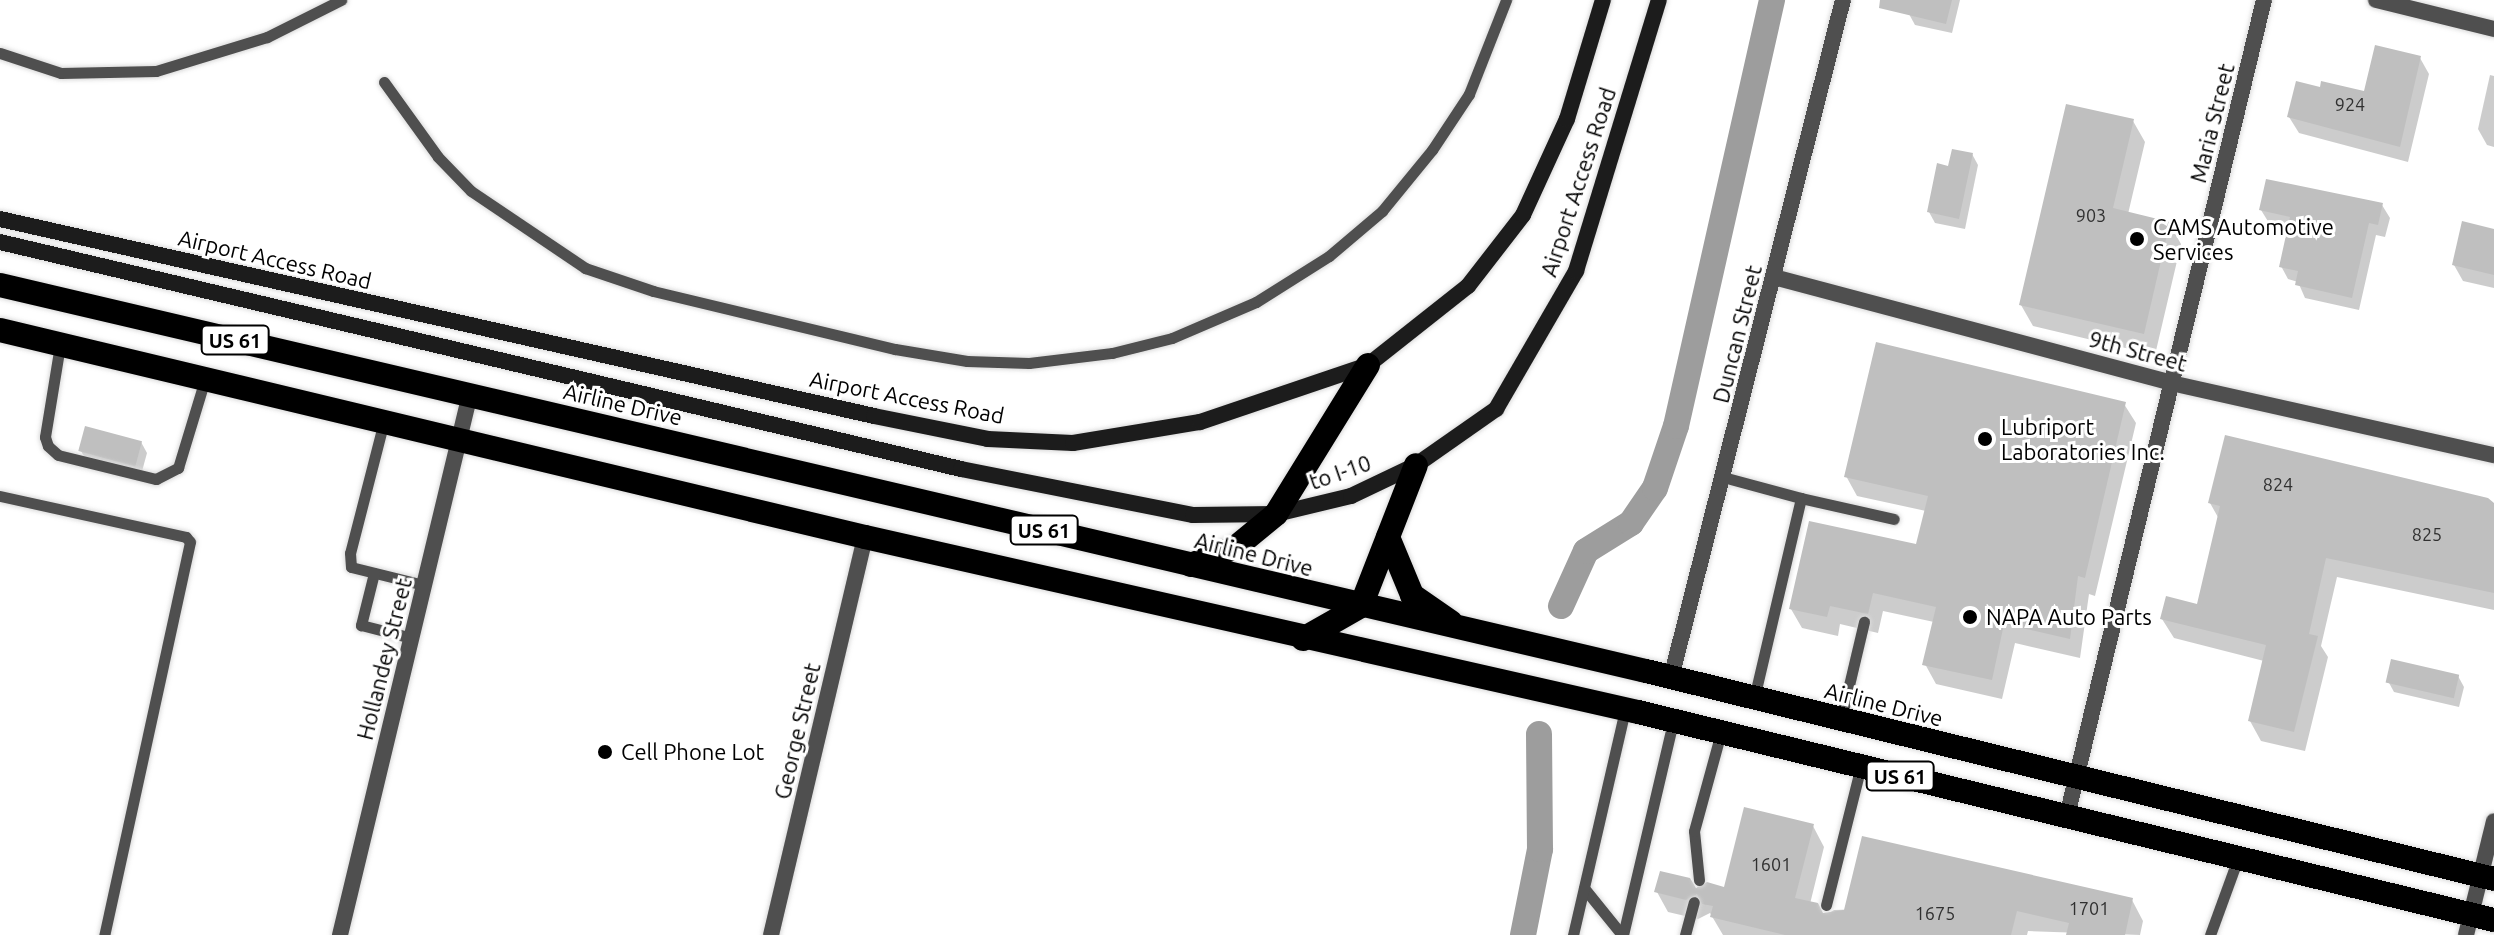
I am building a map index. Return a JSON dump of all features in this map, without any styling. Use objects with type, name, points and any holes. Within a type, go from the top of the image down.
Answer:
[{"type":"highway","name":"Airline Drive","points":[[0,285],[1671,678],[2488,878]]},
{"type":"highway","name":"US 61","points":[[0,330],[865,537],[1303,639],[1625,709],[2238,857],[2477,923]]},
{"type":"highway","points":[[1191,565],[1236,547],[1276,514],[1368,365]]},
{"type":"highway","points":[[1303,639],[1361,606],[1416,465]]},
{"type":"highway","points":[[1388,537],[1412,595],[1463,630]]},
{"type":"street","name":"Airport Access Road","points":[[0,219],[988,439],[1073,443],[1200,422],[1368,365],[1468,286],[1523,215],[1567,119],[1603,0]]},
{"type":"street","name":"Airport Access Road","points":[[1416,465],[1496,409],[1576,271],[1659,0]]},
{"type":"street","name":"Duncan Street","points":[[1671,678],[1843,0]]},
{"type":"street","name":"Maria Street","points":[[2067,816],[2264,0]]},
{"type":"street","points":[[2376,0],[2494,29]]},
{"type":"street","name":"Airport Access Road","points":[[0,242],[961,469],[1193,515],[1276,514]]},
{"type":"street","name":"9th Street","points":[[1774,277],[2171,383],[2494,455]]},
{"type":"street","name":"Hollandey Street","points":[[340,935],[470,394]]},
{"type":"street","name":"to I-10","points":[[1276,514],[1351,496],[1416,465]]},
{"type":"street","name":"George Street","points":[[771,935],[865,537]]},
{"type":"street","points":[[2477,923],[2488,878],[2494,821]]},
{"type":"lane","points":[[0,53],[61,73],[156,71],[267,37],[341,0]]},
{"type":"lane","points":[[384,82],[438,157],[471,191],[544,245],[585,268],[653,291],[895,349],[967,361],[1029,363],[1112,353],[1172,338],[1256,302],[1329,256],[1382,211],[1432,150],[1469,94],[1506,0]]},
{"type":"lane","points":[[61,344],[45,437],[48,446],[58,455],[156,479],[178,468],[205,378]]},
{"type":"lane","points":[[384,420],[350,553],[351,567],[424,585]]},
{"type":"lane","points":[[1723,477],[1894,519]]},
{"type":"lane","points":[[0,496],[186,537],[190,542],[104,935]]},
{"type":"lane","points":[[1753,698],[1801,498]]},
{"type":"lane","points":[[374,573],[361,625],[412,638]]},
{"type":"lane","points":[[1841,720],[1864,622]]},
{"type":"lane","points":[[1573,935],[1625,709]]},
{"type":"lane","points":[[1622,935],[1673,721]]},
{"type":"lane","points":[[1699,880],[1694,831],[1721,732]]},
{"type":"lane","points":[[1826,905],[1861,766]]},
{"type":"lane","points":[[2210,935],[2238,857]]},
{"type":"lane","points":[[1584,888],[1622,935]]},
{"type":"lane","points":[[1685,935],[1694,902]]},
{"type":"building","points":[[1880,0],[1952,0],[1946,24],[1879,8]]},
{"type":"building","points":[[2375,45],[2421,56],[2400,147],[2287,117],[2296,81],[2320,87],[2321,81],[2364,91]]},
{"type":"building","points":[[2066,104],[2134,119],[2113,208],[2170,222],[2144,334],[2019,305]]},
{"type":"building","points":[[1952,149],[1973,153],[1959,219],[1927,212],[1937,163],[1948,166]]},
{"type":"building","points":[[2266,179],[2383,203],[2378,225],[2369,223],[2352,298],[2295,285],[2298,271],[2279,267],[2290,217],[2259,210]]},
{"type":"building","points":[[2462,221],[2494,229],[2494,275],[2452,265]]},
{"type":"building","name":"Lubriport Laboratories Inc.","points":[[1876,342],[2126,402],[2085,578],[2078,576],[2070,639],[2004,624],[1992,680],[1922,665],[1936,607],[1873,593],[1868,614],[1830,606],[1827,617],[1789,609],[1809,521],[1916,544],[1928,496],[1844,477]]},
{"type":"building","points":[[85,426],[142,441],[135,466],[78,451]]},
{"type":"building","points":[[2225,435],[2488,498],[2494,503],[2494,593],[2326,558],[2309,634],[2318,636],[2294,732],[2248,721],[2266,645],[2160,619],[2166,596],[2197,604],[2220,506],[2208,503]]},
{"type":"building","points":[[2391,659],[2459,675],[2454,698],[2386,682]]},
{"type":"building","points":[[1744,807],[1814,824],[1795,898],[1818,903],[1823,913],[1844,910],[1862,836],[2133,898],[2125,935],[2066,935],[2069,923],[2017,911],[2011,935],[1785,935],[1710,917],[1713,906],[1702,904],[1697,894],[1686,900],[1654,892],[1660,871],[1690,878],[1696,888],[1707,882],[1724,887]]},
{"type":"waterway","points":[[1561,606],[1586,551],[1631,523],[1655,488],[1676,426],[1772,0]]},
{"type":"waterway","points":[[1523,935],[1540,849],[1539,734]]},
{"type":"place","name":"CAMS Automotive Services","points":[[2137,239]]},
{"type":"place","name":"Lubriport Laboratories Inc.","points":[[1985,439]]},
{"type":"place","name":"NAPA Auto Parts","points":[[1970,617]]},
{"type":"place","name":"Cell Phone Lot","points":[[605,752]]}]
